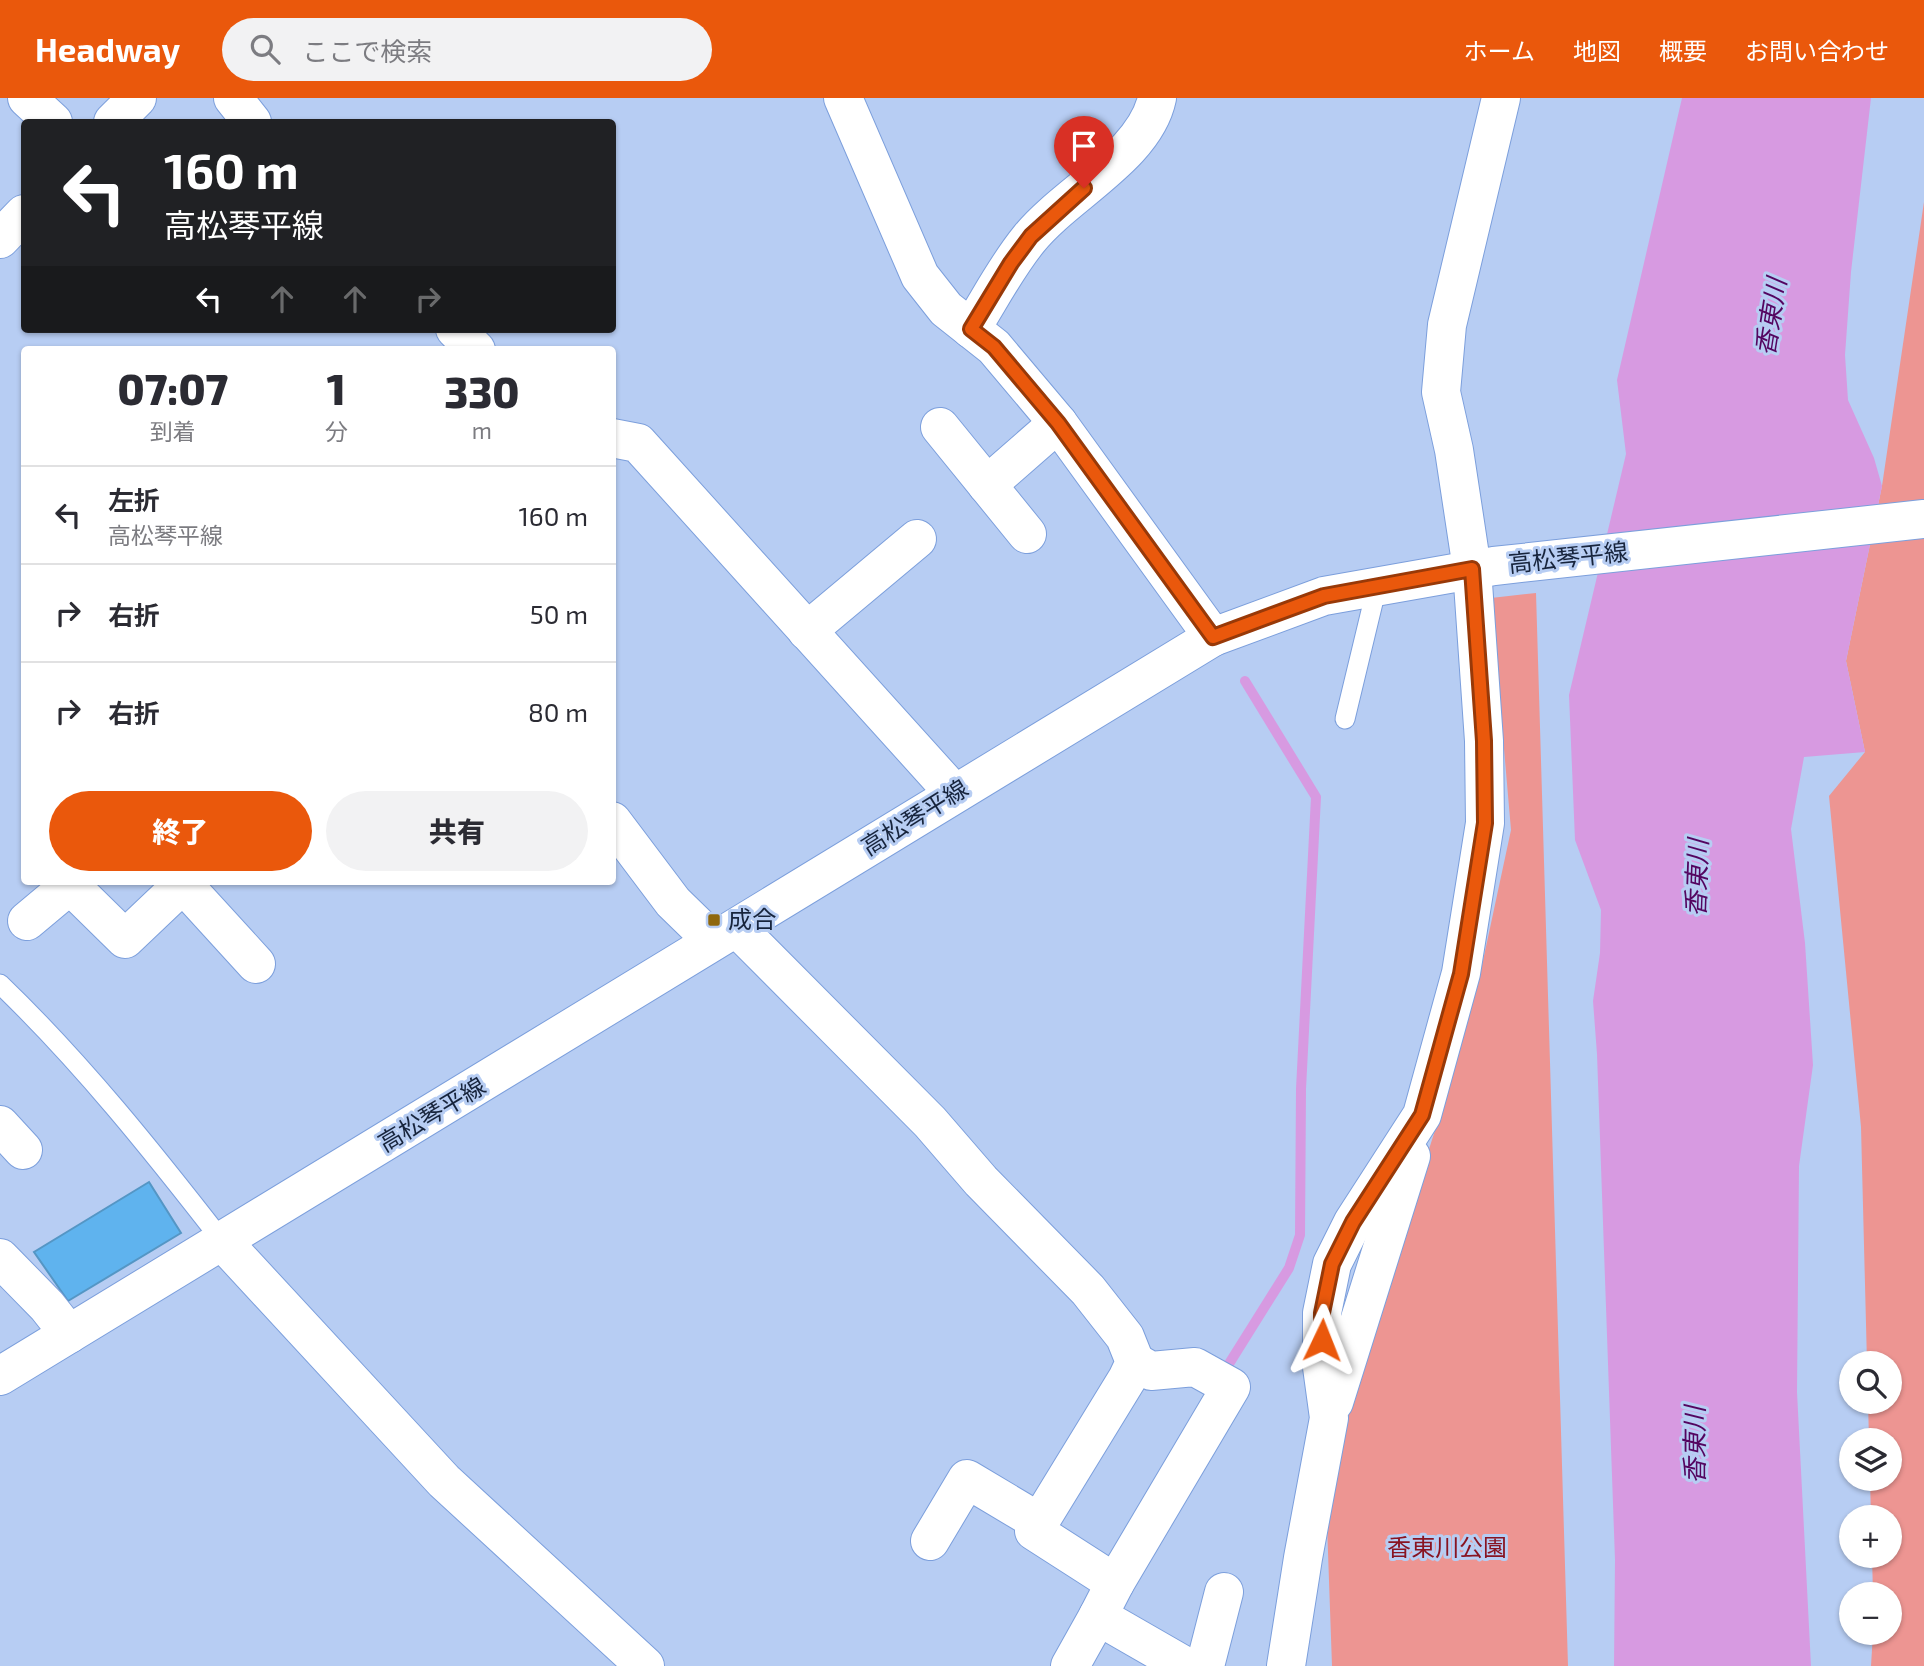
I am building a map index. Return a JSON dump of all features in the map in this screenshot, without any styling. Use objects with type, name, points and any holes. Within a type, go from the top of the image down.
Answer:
[{"type":"street","points":[[27,98],[50,119]]},
{"type":"street","points":[[116,119],[137,98]]},
{"type":"street","points":[[233,98],[250,119]]},
{"type":"street","points":[[843,98],[920,276],[946,309],[994,347],[1058,423],[1213,637]]},
{"type":"street","points":[[971,329],[1011,263],[1031,236],[1137,140],[1157,98]]},
{"type":"street","points":[[1286,1666],[1329,1418],[1322,1367],[1322,1313],[1332,1264],[1353,1222],[1422,1115],[1461,974],[1485,823],[1483,568],[1441,392],[1447,325],[1501,98]]},
{"type":"street","points":[[0,239],[21,217]]},
{"type":"street","points":[[459,333],[472,346]]},
{"type":"street","points":[[987,485],[1058,423]]},
{"type":"street","points":[[940,427],[1027,534]]},
{"type":"street","points":[[621,450],[807,631],[954,793]]},
{"type":"street","name":"高松琴平線","points":[[0,1376],[1213,637],[1324,596],[1483,568],[1924,519]]},
{"type":"street","points":[[807,631],[917,539]]},
{"type":"street","points":[[616,826],[673,902],[725,935],[930,1122],[981,1181],[1088,1290],[1125,1337],[1135,1362],[1152,1371],[1195,1367],[1231,1387],[1105,1587],[1069,1666]]},
{"type":"street","points":[[27,921],[70,885],[125,939],[182,885]]},
{"type":"street","points":[[186,885],[256,964]]},
{"type":"street","points":[[223,1242],[444,1481],[645,1666]]},
{"type":"street","points":[[0,1258],[47,1306],[69,1334]]},
{"type":"street","points":[[1135,1362],[1034,1531],[1105,1587],[1185,1666]]},
{"type":"street","points":[[930,1541],[967,1479],[1039,1522]]},
{"type":"street","points":[[1205,1666],[1224,1592]]},
{"type":"lane","points":[[1345,719],[1377,586]]},
{"type":"lane","points":[[0,984],[49,1031],[159,1160],[223,1242]]},
{"type":"green space","points":[[1924,202],[1924,1666],[1871,1666],[1872,1645],[1902,1645],[1902,1582],[1873,1582],[1872,1568],[1902,1568],[1902,1505],[1871,1505],[1870,1491],[1902,1491],[1902,1428],[1869,1428],[1868,1414],[1902,1414],[1902,1351],[1867,1351],[1861,1127],[1829,796],[1865,752],[1846,661],[1882,486]]},
{"type":"green space","name":"香東川公園","points":[[1536,593],[1568,1666],[1332,1666],[1327,1524],[1348,1403],[1438,1121],[1478,984],[1511,830],[1491,598]]},
{"type":"water","name":"香東川","points":[[1682,98],[1871,98],[1851,272],[1845,355],[1848,400],[1874,458],[1882,486],[1846,661],[1865,752],[1804,757],[1791,829],[1805,943],[1813,1065],[1799,1166],[1797,1392],[1811,1666],[1614,1666],[1615,1560],[1593,1001],[1600,953],[1601,910],[1575,840],[1569,695],[1626,454],[1617,380]]},
{"type":"building","points":[[149,1182],[181,1233],[68,1301],[34,1252]]},
{"type":"waterway","points":[[1222,1375],[1289,1268],[1300,1235],[1301,1089],[1316,797],[1245,681]]},
{"type":"place","name":"成合","points":[[714,920]]},
{"type":"route","points":[[1084,188],[1031,236],[1011,263],[971,329],[994,347],[1058,423],[1213,637],[1269,614],[1324,596],[1472,569],[1484,741],[1485,823],[1461,974],[1422,1115],[1353,1222],[1332,1264],[1322,1313],[1322,1340]]}]
